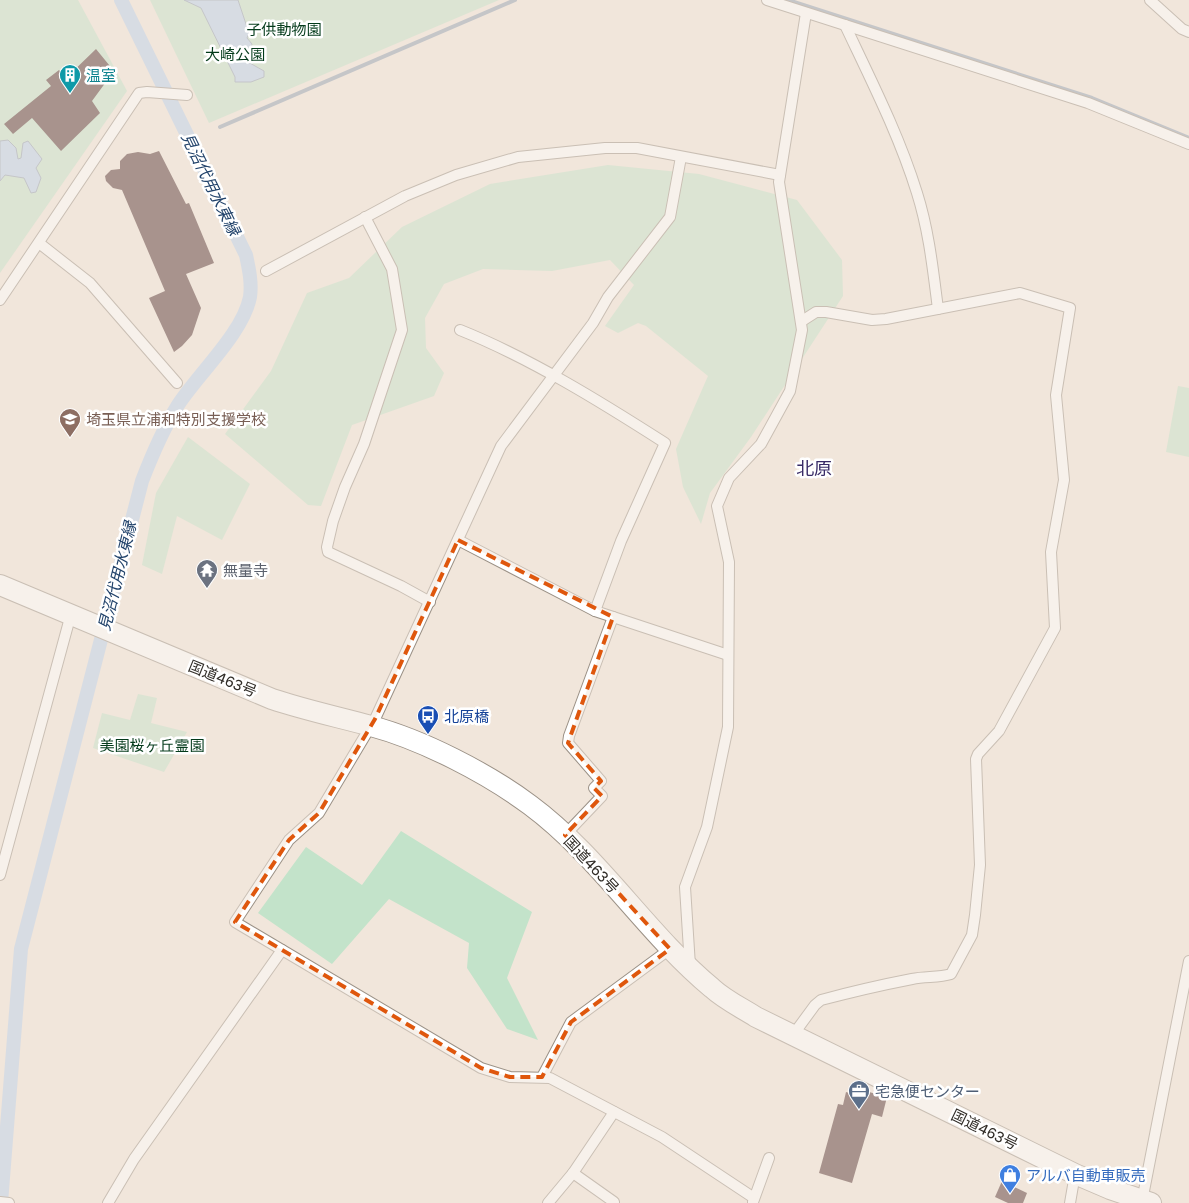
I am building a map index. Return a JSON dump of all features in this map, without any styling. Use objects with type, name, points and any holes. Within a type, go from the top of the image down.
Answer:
[{"type":"highway","name":"国道463号","points":[[0,584],[272,699],[302,709],[371,726],[453,758],[531,805],[564,835],[670,949],[713,990],[756,1017],[1075,1174],[1146,1202]]},
{"type":"street","points":[[767,0],[1088,104],[1189,144]]},
{"type":"street","points":[[1150,0],[1189,32]]},
{"type":"street","points":[[690,969],[685,887],[707,827],[728,728],[729,562],[717,506],[729,478],[761,444],[790,391],[802,330],[779,182],[806,12]]},
{"type":"street","points":[[846,25],[901,146],[918,195],[930,245],[938,309]]},
{"type":"street","points":[[0,300],[139,93],[187,95]]},
{"type":"street","points":[[266,271],[405,196],[456,175],[518,158],[605,148],[637,148],[780,175]]},
{"type":"street","points":[[681,156],[670,217],[608,297],[593,323],[501,446],[371,726],[319,813],[289,840],[235,922],[481,1068],[510,1077],[550,1078],[662,1138],[753,1200],[768,1158]]},
{"type":"street","points":[[365,217],[392,269],[402,330],[364,444],[345,487],[333,521],[327,547],[328,552],[401,586],[430,602]]},
{"type":"street","points":[[39,243],[90,284],[176,383]]},
{"type":"street","points":[[794,1035],[815,1005],[821,1000],[874,986],[924,977],[938,978],[951,974],[972,935],[980,865],[976,759],[978,754],[999,731],[1054,628],[1051,552],[1064,480],[1056,395],[1070,308],[1020,294],[886,319],[872,320],[816,312],[802,321]]},
{"type":"street","points":[[460,330],[554,376],[665,443],[622,541],[595,611]]},
{"type":"street","points":[[458,540],[595,611],[728,655]]},
{"type":"street","points":[[0,875],[71,614]]},
{"type":"street","points":[[564,835],[602,796],[594,788],[601,781],[568,743],[613,617]]},
{"type":"street","points":[[542,1077],[571,1022],[670,949]]},
{"type":"street","points":[[108,1203],[134,1159],[282,950]]},
{"type":"street","points":[[1146,1202],[1186,998],[1189,961]]},
{"type":"street","points":[[548,1203],[573,1173],[614,1112]]},
{"type":"street","points":[[573,1173],[614,1202]]},
{"type":"street","points":[[1070,1203],[1075,1174]]},
{"type":"street","points":[[0,1202],[10,1203]]},
{"type":"highlighted area","points":[[458,540],[613,617],[568,743],[601,781],[594,788],[602,796],[565,835],[670,949],[571,1022],[542,1077],[510,1077],[481,1068],[235,922],[289,840],[319,813],[375,719]]},
{"type":"green space","points":[[0,0],[78,0],[127,91],[0,273]]},
{"type":"green space","name":"大崎公園","points":[[150,0],[499,0],[209,123]]},
{"type":"green space","points":[[608,165],[699,174],[797,200],[842,260],[843,296],[751,437],[710,493],[701,524],[683,487],[676,449],[708,376],[646,326],[638,323],[618,333],[605,326],[634,285],[610,260],[552,271],[483,269],[444,284],[425,318],[426,348],[444,373],[434,396],[352,425],[321,506],[308,505],[225,434],[271,371],[307,293],[349,278],[402,227],[490,184]]},
{"type":"green space","points":[[1178,386],[1189,388],[1189,457],[1166,452]]},
{"type":"green space","points":[[188,437],[250,484],[222,540],[177,516],[162,574],[142,565],[156,493]]},
{"type":"green space","name":"美園桜ヶ丘霊園","points":[[138,694],[157,698],[151,723],[187,732],[164,772],[93,748],[102,713],[130,720]]},
{"type":"green space","points":[[401,831],[532,912],[507,978],[538,1040],[507,1029],[467,968],[469,943],[389,899],[332,964],[258,913],[306,847],[362,885]]},
{"type":"water","points":[[184,0],[238,0],[249,33],[247,38],[252,44],[248,62],[264,71],[264,77],[251,82],[235,82],[235,77],[201,8]]},
{"type":"water","points":[[8,140],[16,148],[18,159],[21,158],[23,143],[28,141],[42,159],[36,168],[41,178],[36,192],[31,193],[24,178],[5,175],[0,181],[0,141]]},
{"type":"building","name":"温室","points":[[96,49],[114,71],[92,101],[100,113],[61,151],[32,118],[13,134],[4,124],[51,86],[46,80],[59,70],[66,78]]},
{"type":"building","points":[[159,151],[186,204],[189,203],[214,263],[186,274],[201,308],[192,335],[174,352],[149,298],[165,291],[122,190],[113,188],[106,181],[105,176],[111,170],[120,169],[120,161],[127,154],[138,152],[150,154]]},
{"type":"building","points":[[851,1087],[887,1097],[882,1117],[872,1114],[852,1183],[819,1173],[838,1104],[843,1105],[846,1092],[849,1093]]},
{"type":"building","points":[[1002,1181],[1027,1193],[1023,1203],[1008,1203],[995,1197]]},
{"type":"waterway","name":"見沼代用水東縁","points":[[1,1203],[21,949],[142,481],[158,442],[178,405],[239,325],[246,311],[251,292],[246,255],[121,0]]},
{"type":"waterway","points":[[220,127],[515,0]]},
{"type":"waterway","points":[[788,0],[1092,98],[1189,138]]},
{"type":"waterway","name":"見沼代用水東縁","points":[[189,139],[196,137]]},
{"type":"place","name":"温室","points":[[70,94]]},
{"type":"place","name":"埼玉県立浦和特別支援学校","points":[[70,438]]},
{"type":"place","name":"無量寺","points":[[207,589]]},
{"type":"place","name":"北原橋","points":[[428,735]]},
{"type":"place","name":"宅急便センター","points":[[859,1110]]},
{"type":"place","name":"アルバ自動車販売","points":[[1010,1194]]},
{"type":"district","name":"北原","points":[[814,468]]},
{"type":"park label","name":"子供動物園","points":[[284,29]]}]
